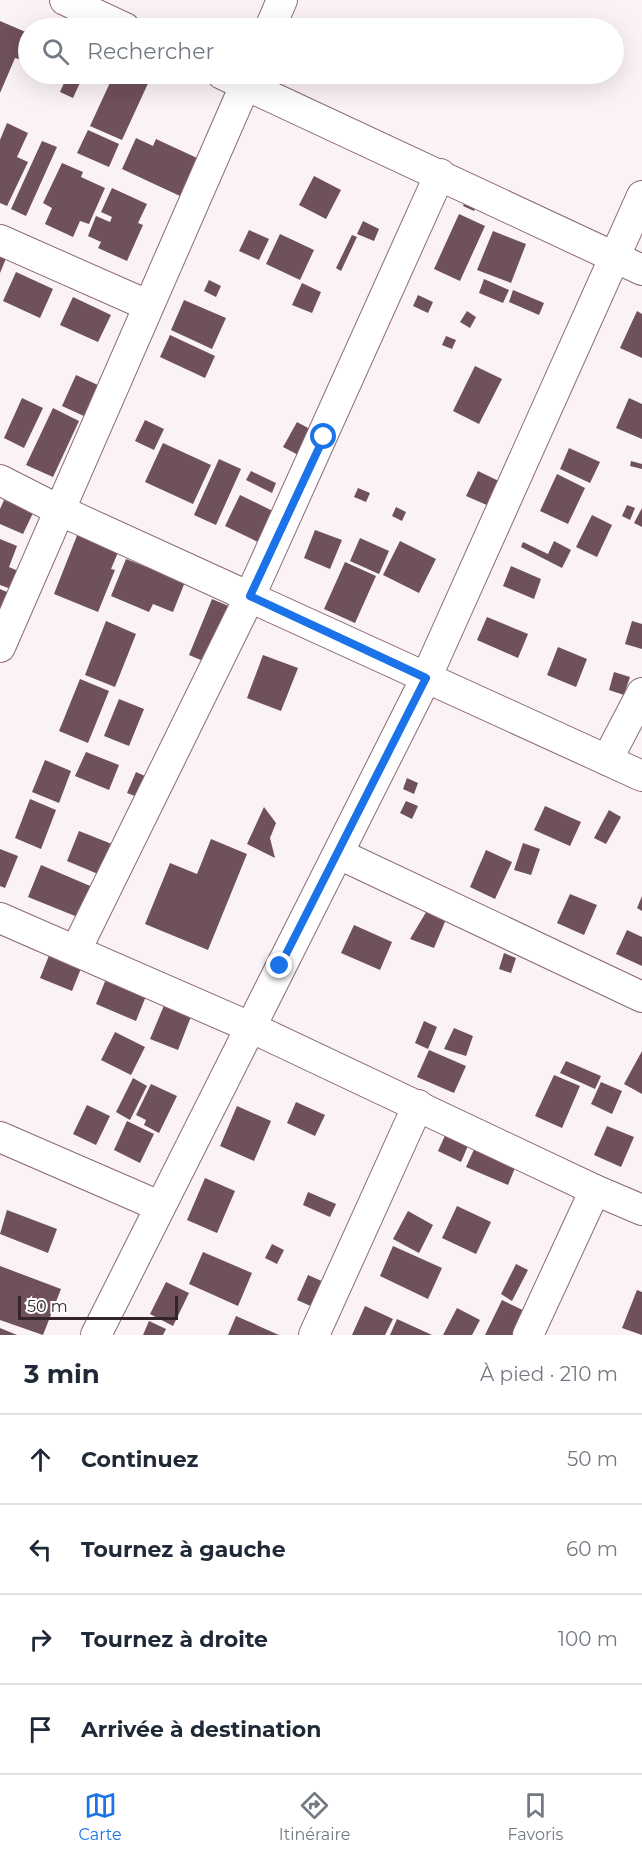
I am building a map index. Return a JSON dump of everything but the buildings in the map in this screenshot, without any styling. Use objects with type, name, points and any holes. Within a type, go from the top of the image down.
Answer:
[{"type":"street","points":[[65,0],[104,18]]},
{"type":"street","points":[[274,18],[282,0]]},
{"type":"street","points":[[0,647],[147,305],[236,84]]},
{"type":"street","points":[[254,84],[642,270]]},
{"type":"street","points":[[76,950],[250,596],[441,174]]},
{"type":"street","points":[[96,1335],[426,678],[642,196]]},
{"type":"street","points":[[0,240],[147,305]]},
{"type":"street","points":[[0,480],[59,510],[642,776]]},
{"type":"street","points":[[607,760],[642,693]]},
{"type":"street","points":[[339,854],[642,997]]},
{"type":"street","points":[[0,918],[250,1027],[595,1191],[642,1210]]},
{"type":"street","points":[[314,1335],[418,1106]]},
{"type":"street","points":[[0,1137],[159,1206]]},
{"type":"street","points":[[528,1335],[595,1191]]},
{"type":"route","points":[[280,966],[339,854],[426,678],[250,596],[324,437]]}]
